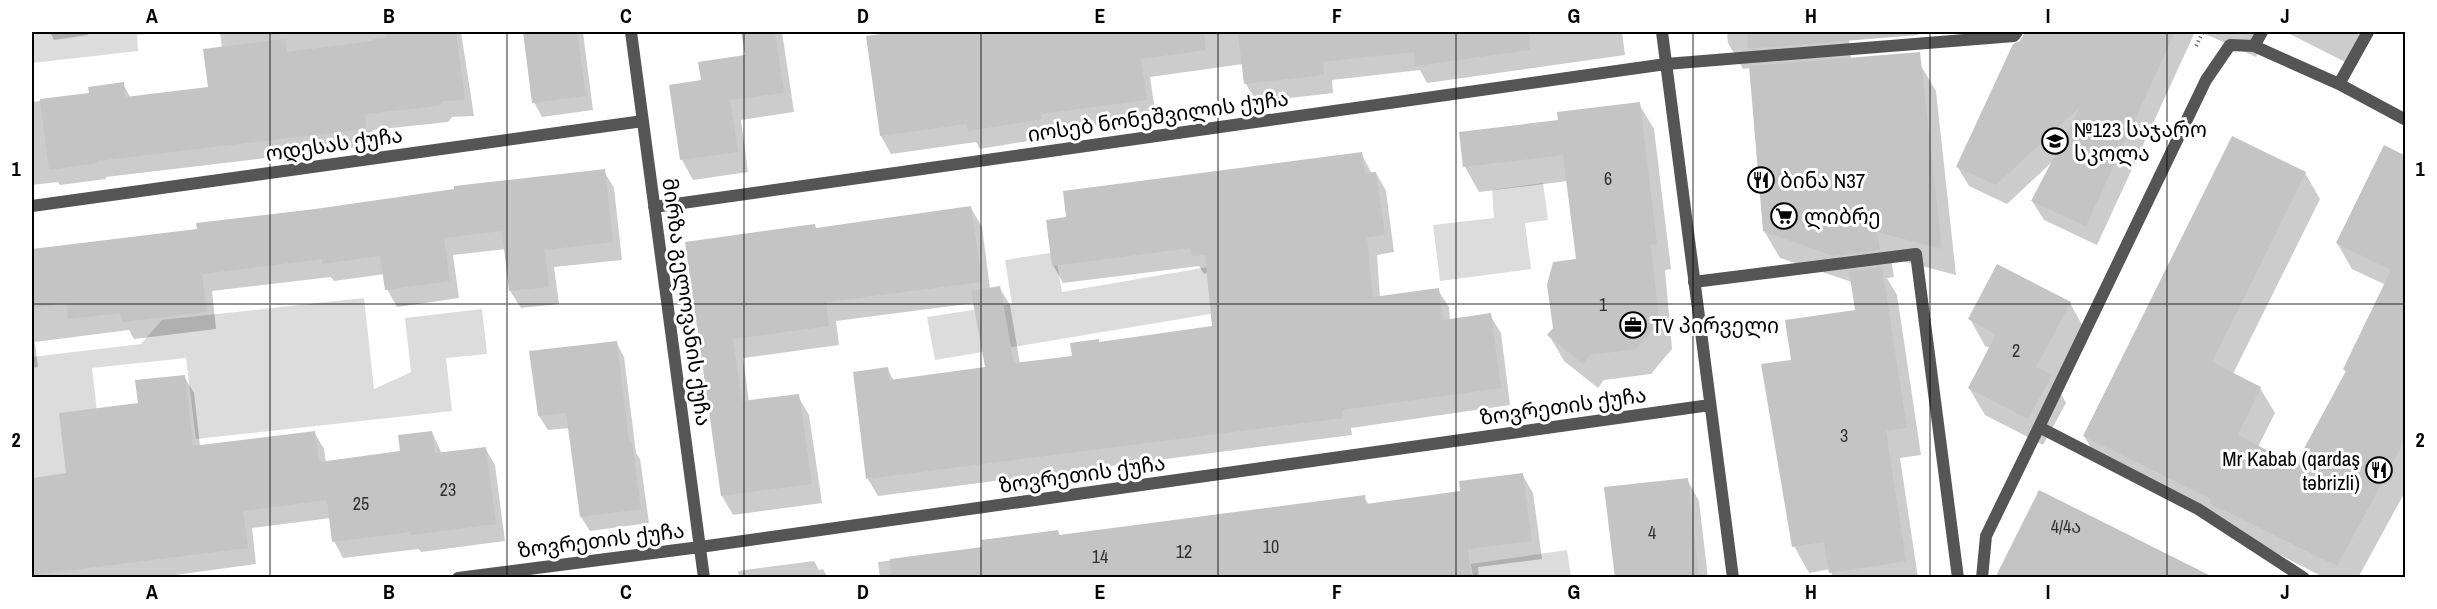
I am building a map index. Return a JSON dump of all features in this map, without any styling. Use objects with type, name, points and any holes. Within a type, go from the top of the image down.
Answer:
[{"type":"street","name":"მირზა გელოვანის ქუჩა","points":[[631,32],[704,578]]},
{"type":"street","points":[[1662,32],[1733,578]]},
{"type":"street","name":"იოსებ ნონეშვილის ქუჩა","points":[[654,207],[1666,64],[2014,36],[2017,32]]},
{"type":"street","points":[[2254,46],[2262,32]]},
{"type":"street","points":[[2339,84],[2368,32]]},
{"type":"street","points":[[1982,578],[1986,536],[2206,80],[2230,45],[2254,46],[2339,84],[2406,120]]},
{"type":"street","name":"ოდესას ქუჩა","points":[[32,206],[643,121]]},
{"type":"street","points":[[1694,282],[1916,254],[1958,578]]},
{"type":"street","name":"ზოვრეთის ქუჩა","points":[[458,578],[700,547],[1710,405]]},
{"type":"street","points":[[2039,427],[2198,509],[2304,578]]},
{"type":"shaded area","points":[[32,32],[162,32],[137,35],[138,51],[32,63]]},
{"type":"shaded area","points":[[1543,183],[1548,220],[1525,223],[1531,269],[1440,281],[1433,225],[1494,218],[1492,190]]},
{"type":"shaded area","points":[[1055,252],[1062,292],[1214,266],[1222,312],[935,360],[927,317],[1012,304],[1005,260]]},
{"type":"shaded area","points":[[364,298],[374,389],[411,372],[405,318],[482,309],[487,354],[446,358],[452,411],[196,439],[186,358],[92,368],[101,447],[76,473],[32,478],[32,357],[141,344],[162,320]]},
{"type":"shaded area","points":[[1567,550],[1571,577],[1473,577],[1471,564]]},
{"type":"building","points":[[386,32],[456,32],[465,100],[443,101],[439,106],[365,114],[366,129],[97,161],[98,163],[49,170],[40,99],[89,93],[88,87],[124,82],[125,97],[208,87],[203,49],[285,39],[287,52],[373,41],[373,39],[387,38]]},
{"type":"building","points":[[523,32],[577,32],[586,96],[532,103]]},
{"type":"building","points":[[741,32],[775,32],[784,93],[730,100],[738,152],[680,160],[669,85],[701,80],[698,62],[745,55]]},
{"type":"building","points":[[897,32],[1204,32],[1206,50],[1141,59],[1147,100],[1041,114],[1042,119],[968,131],[967,124],[880,136],[866,36]]},
{"type":"building","points":[[1238,32],[1529,32],[1530,50],[1415,66],[1414,52],[1323,62],[1324,75],[1244,84]]},
{"type":"building","points":[[1747,32],[1918,32],[1918,35],[1748,49]]},
{"type":"building","points":[[2025,32],[2175,32],[2086,226],[2031,201],[2081,106],[1996,185],[1956,167],[2013,44],[2020,41]]},
{"type":"building","points":[[1920,52],[1942,249],[1877,232],[1880,250],[1833,256],[1763,231],[1749,66]]},
{"type":"building","points":[[1640,102],[1657,244],[1651,245],[1659,323],[1636,349],[1590,355],[1583,364],[1547,335],[1553,328],[1547,285],[1553,262],[1576,259],[1563,155],[1463,167],[1459,132],[1558,120],[1557,112]]},
{"type":"building","points":[[2232,136],[2306,172],[2212,362],[2261,387],[2238,435],[2295,465],[2346,371],[2343,369],[2391,270],[2336,243],[2384,145],[2406,156],[2406,438],[2337,566],[2209,503],[2211,499],[2083,436]]},
{"type":"building","points":[[1362,152],[1365,173],[1376,172],[1385,235],[1367,237],[1373,297],[1439,288],[1443,320],[1491,313],[1501,388],[1342,410],[1343,418],[866,479],[853,372],[888,367],[890,380],[985,367],[971,291],[1000,286],[1014,363],[1072,356],[1070,343],[1099,339],[1099,342],[1212,326],[1205,255],[1192,256],[1191,248],[1052,266],[1046,220],[1066,217],[1063,191]]},
{"type":"building","points":[[605,169],[613,242],[545,250],[549,287],[509,291],[502,231],[444,238],[450,281],[385,290],[380,256],[322,264],[322,259],[202,274],[207,312],[122,322],[121,313],[68,319],[66,303],[32,308],[32,249],[197,229],[196,223],[315,209],[454,189],[454,186]]},
{"type":"building","points":[[971,206],[982,282],[826,302],[829,326],[733,339],[742,401],[799,394],[812,484],[721,496],[685,242],[815,224],[816,228]]},
{"type":"building","points":[[1997,264],[2071,302],[2036,367],[2052,375],[2028,419],[1968,388],[1996,334],[1968,319]]},
{"type":"building","points":[[1882,267],[1907,428],[1886,431],[1906,561],[1829,573],[1824,542],[1792,547],[1761,364],[1791,360],[1785,320],[1855,310],[1849,271]]},
{"type":"building","points":[[617,341],[629,443],[632,443],[641,509],[580,517],[566,413],[538,416],[529,351]]},
{"type":"building","points":[[185,375],[193,446],[315,431],[319,462],[400,451],[398,435],[432,431],[435,453],[486,447],[496,524],[332,542],[327,500],[243,511],[248,548],[32,575],[32,478],[66,473],[59,413],[138,403],[135,380]]},
{"type":"building","points":[[1523,473],[1532,541],[1468,549],[1472,578],[891,578],[890,559],[982,547],[981,540],[1058,530],[1059,535],[1365,495],[1366,504],[1460,491],[1459,481]]},
{"type":"building","points":[[1688,478],[1699,578],[1615,578],[1604,487]]},
{"type":"building","points":[[2039,490],[2215,578],[1995,578]]},
{"type":"place","name":"№123 საჯარო სკოლა","points":[[2055,141]]},
{"type":"place","name":"ბინა N37","points":[[1761,180]]},
{"type":"place","name":"ლიბრე","points":[[1784,216]]},
{"type":"place","name":"TV პირველი","points":[[1633,325]]},
{"type":"place","name":"Mr Kabab (qardaş təbrizli)","points":[[2379,470]]}]
